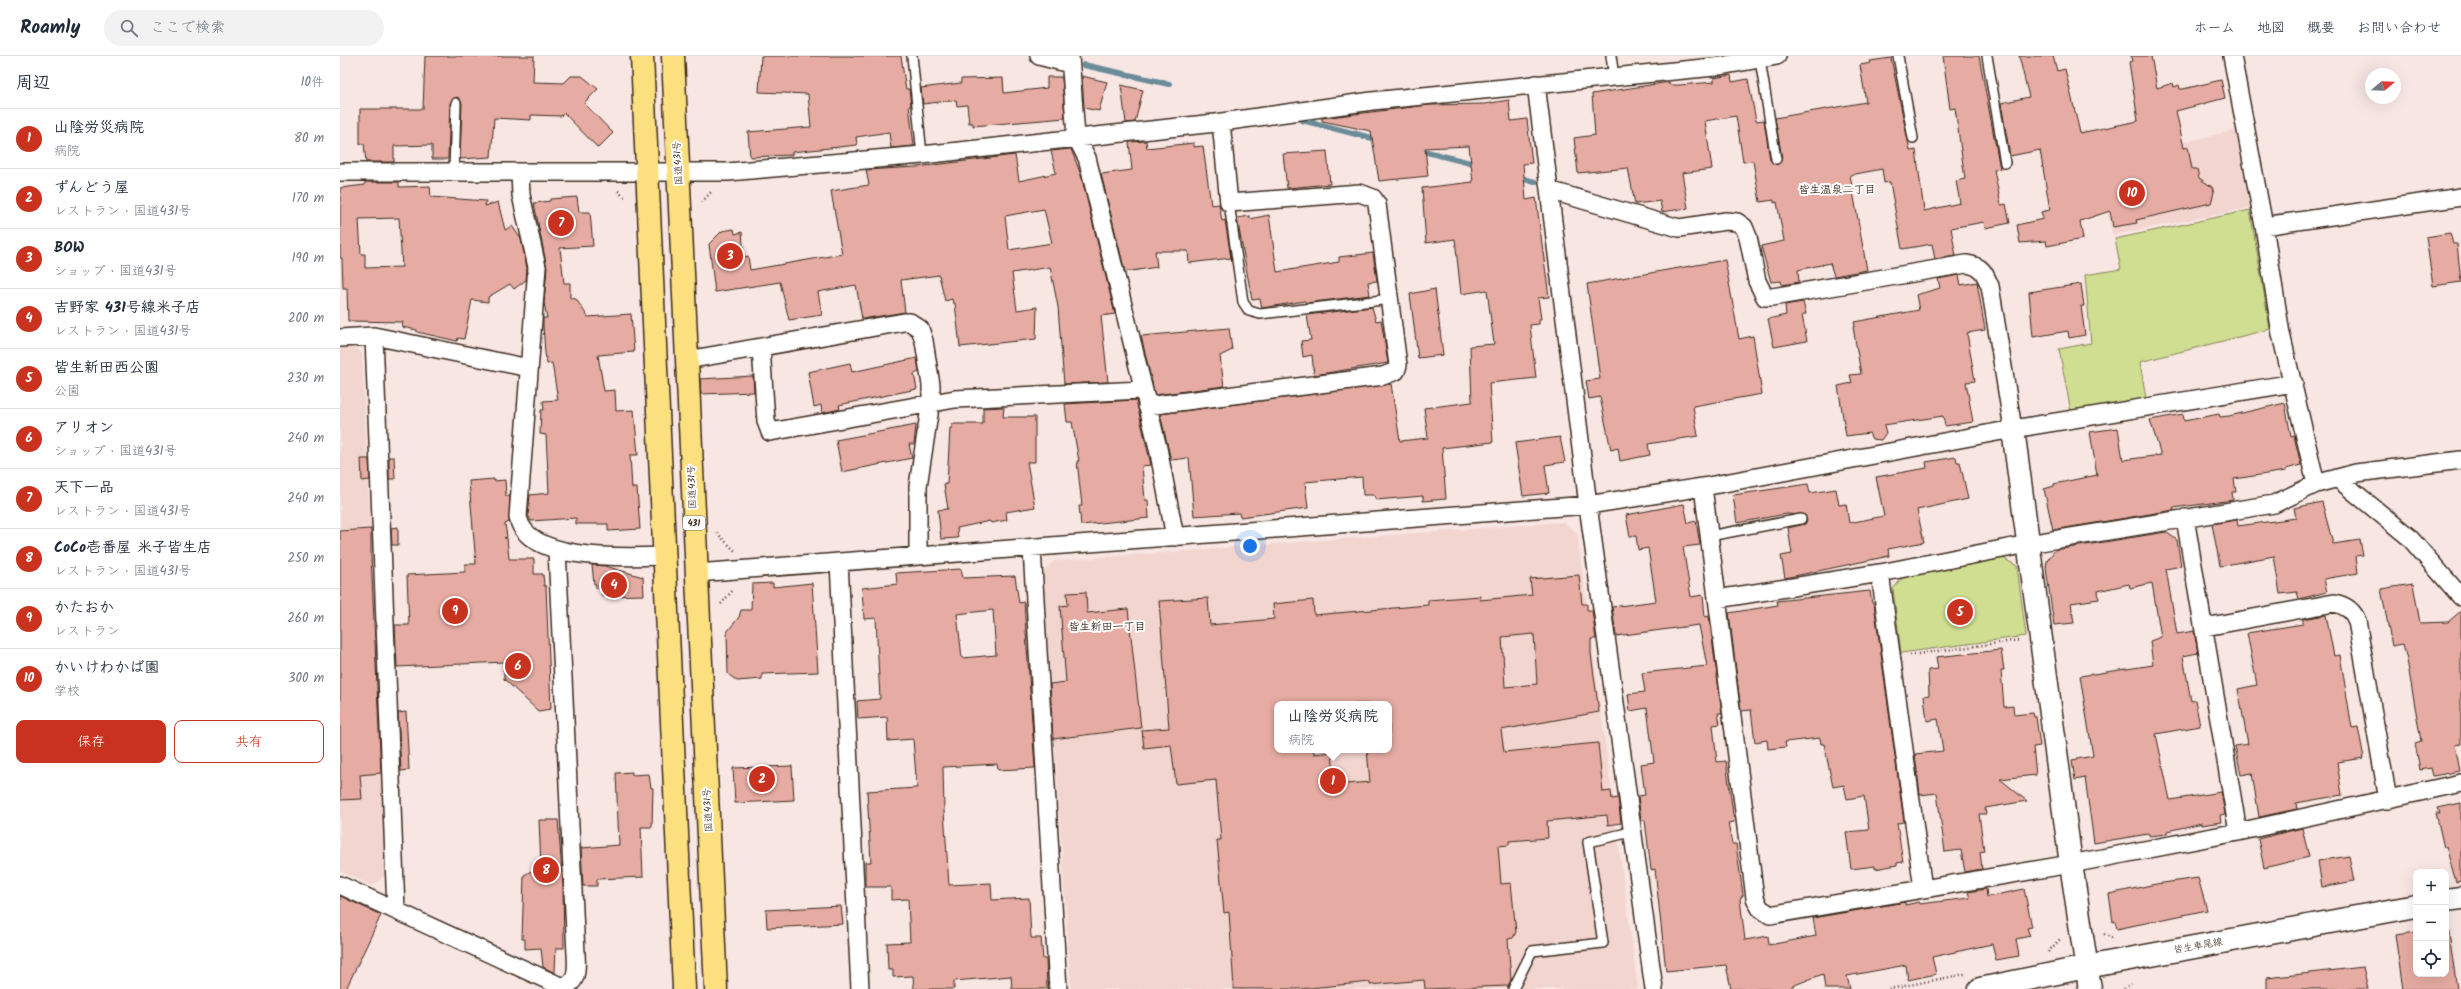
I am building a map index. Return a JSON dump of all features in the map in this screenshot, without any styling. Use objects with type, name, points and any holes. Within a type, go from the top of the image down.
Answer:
[{"type":"highway","points":[[642,56],[684,989]]},
{"type":"highway","name":"国道431号","points":[[673,56],[716,989]]},
{"type":"street","points":[[1039,56],[1070,60],[1076,137],[1087,158],[1158,448],[1175,537]]},
{"type":"street","points":[[340,172],[728,172],[922,155],[1221,122],[1372,101],[1614,77],[1760,60],[1777,56]]},
{"type":"street","points":[[2232,56],[2264,226],[2281,334],[2294,383],[2316,484]]},
{"type":"street","points":[[1536,84],[1588,505],[1631,832],[1654,989]]},
{"type":"street","points":[[761,348],[766,421],[770,432],[779,432],[931,401],[1028,394],[1145,398],[1390,374],[1396,371],[1399,359],[1379,211],[1373,198],[1360,193],[1229,203],[1221,122]]},
{"type":"street","points":[[520,172],[520,195],[537,267],[518,517],[520,528],[527,535],[557,550],[611,558],[665,556]]},
{"type":"street","points":[[1549,190],[1679,228],[1726,221],[1737,222],[1744,227],[1748,237],[1757,281],[1765,297],[1966,264],[1976,265],[1983,270],[1990,286],[2013,429],[2071,864],[2090,989]]},
{"type":"street","points":[[2264,226],[2461,197]]},
{"type":"street","points":[[687,360],[910,322],[920,329],[924,341],[931,401],[918,486],[918,554]]},
{"type":"street","points":[[340,338],[374,336],[529,368]]},
{"type":"street","points":[[374,336],[396,910]]},
{"type":"street","points":[[696,573],[839,562],[918,554],[1032,549],[1588,505],[1703,487],[2013,429],[2294,383]]},
{"type":"street","points":[[1717,599],[1880,573],[2028,544],[2274,504],[2316,484],[2356,473],[2461,460]]},
{"type":"street","points":[[2337,478],[2409,537],[2461,597]]},
{"type":"street","points":[[1703,487],[1755,898],[1760,908],[1765,913],[1776,915],[2071,864],[2238,832],[2461,783]]},
{"type":"street","points":[[2185,518],[2205,627],[2238,832]]},
{"type":"street","points":[[1032,549],[1058,989]]},
{"type":"street","points":[[340,885],[558,985],[565,986],[571,984],[574,979],[576,954],[557,550]]},
{"type":"street","points":[[839,562],[860,989]]},
{"type":"street","points":[[1880,573],[1923,889]]},
{"type":"street","points":[[2205,627],[2334,603],[2341,604],[2352,611],[2357,621],[2388,800]]},
{"type":"street","points":[[2449,900],[2461,898]]},
{"type":"street","name":"皆生車尾線","points":[[1974,981],[2086,967],[2413,907]]},
{"type":"lane","points":[[912,56],[922,155]]},
{"type":"lane","points":[[1611,56],[1614,77]]},
{"type":"lane","points":[[1898,56],[1913,138]]},
{"type":"lane","points":[[1987,56],[2005,163]]},
{"type":"lane","points":[[1760,60],[1776,159]]},
{"type":"lane","points":[[454,172],[456,103]]},
{"type":"lane","points":[[1229,203],[1243,302],[1249,311],[1260,314],[1391,299]]},
{"type":"lane","points":[[1709,536],[1801,519]]},
{"type":"lane","points":[[1513,989],[1532,951],[1603,943],[1588,842],[1631,832]]},
{"type":"path","points":[[698,207],[716,188]]},
{"type":"path","points":[[712,528],[738,554]]},
{"type":"path","points":[[718,609],[727,594],[735,588]]},
{"type":"path","points":[[1892,658],[2022,640]]},
{"type":"path","points":[[2100,930],[2120,941]]},
{"type":"path","points":[[2046,955],[2064,932]]},
{"type":"path","points":[[1889,989],[1974,981]]},
{"type":"shaded area","points":[[2236,130],[2250,208],[2113,235],[2095,163]]},
{"type":"shaded area","points":[[351,345],[362,354],[387,874],[372,886],[340,871],[340,346]]},
{"type":"shaded area","points":[[1563,522],[1577,533],[1638,989],[1071,989],[1043,572],[1054,561]]},
{"type":"green space","points":[[2250,210],[2270,329],[2140,362],[2146,399],[2071,412],[2059,349],[2091,343],[2085,275],[2121,269],[2115,239]]},
{"type":"green space","points":[[2003,558],[2017,566],[2026,636],[1901,653],[1893,589],[1903,577]]},
{"type":"building","points":[[425,56],[534,56],[533,82],[564,83],[571,76],[582,76],[598,89],[584,103],[613,133],[598,148],[564,113],[561,116],[531,115],[531,120],[494,118],[491,157],[460,159],[462,103],[459,98],[456,97],[450,103],[448,159],[432,159],[432,145],[394,146],[394,162],[366,162],[364,144],[360,144],[360,109],[423,109]]},
{"type":"building","points":[[761,56],[901,56],[906,89],[909,89],[911,106],[909,106],[914,146],[891,148],[889,132],[856,137],[857,145],[792,152],[792,155],[750,157],[748,132],[811,127],[808,94],[759,92]]},
{"type":"building","points":[[1943,56],[1979,56],[2000,169],[1994,170],[2001,205],[2006,204],[2010,223],[1985,228],[1984,222],[1951,228],[1956,256],[1935,259],[1932,244],[1902,249],[1890,182],[1884,183],[1882,169],[1850,175],[1867,270],[1834,276],[1830,263],[1798,270],[1799,282],[1782,285],[1781,281],[1771,282],[1761,246],[1784,241],[1777,202],[1774,203],[1774,200],[1760,202],[1753,161],[1743,162],[1736,116],[1705,121],[1712,169],[1682,173],[1688,208],[1662,212],[1660,201],[1635,204],[1628,168],[1578,173],[1574,138],[1595,135],[1592,94],[1669,82],[1670,85],[1680,85],[1714,82],[1714,78],[1731,75],[1732,82],[1748,79],[1756,121],[1764,120],[1770,160],[1777,165],[1782,158],[1775,118],[1866,102],[1860,65],[1871,63],[1870,61],[1891,58],[1910,151],[1916,150],[1924,211],[1960,203],[1956,181],[1965,179],[1955,108],[1950,109]]},
{"type":"building","points":[[2019,56],[2053,56],[2057,71],[2065,69],[2080,133],[2138,121],[2129,62],[2132,61],[2131,56],[2151,56],[2157,88],[2173,83],[2174,87],[2179,85],[2180,89],[2183,89],[2221,80],[2225,98],[2176,111],[2184,148],[2188,147],[2192,169],[2197,169],[2199,178],[2212,187],[2214,192],[2211,203],[2136,220],[2137,223],[2113,227],[2110,211],[2080,221],[2083,239],[2047,246],[2046,241],[2020,243],[2017,225],[2043,219],[2041,212],[2050,210],[2040,150],[2010,156],[2001,103],[2029,97]]},
{"type":"building","points":[[1082,76],[1107,82],[1099,111],[1084,108]]},
{"type":"building","points":[[1047,77],[1062,77],[1065,118],[973,126],[973,123],[969,123],[967,105],[957,106],[956,100],[923,104],[921,88],[961,83],[961,79],[1003,78],[1004,93],[1047,88]]},
{"type":"building","points":[[1121,85],[1143,90],[1135,122],[1126,123]]},
{"type":"building","points":[[1509,100],[1511,121],[1527,119],[1532,163],[1523,164],[1526,200],[1536,198],[1549,297],[1538,298],[1541,319],[1539,319],[1539,324],[1530,325],[1536,378],[1489,383],[1493,442],[1442,448],[1446,499],[1423,501],[1423,496],[1376,500],[1374,495],[1363,495],[1362,477],[1305,482],[1308,508],[1240,517],[1239,513],[1194,516],[1189,458],[1171,460],[1160,414],[1391,384],[1400,441],[1428,438],[1424,408],[1472,402],[1470,346],[1494,344],[1487,290],[1461,294],[1455,239],[1426,243],[1422,188],[1473,182],[1469,146],[1425,148],[1428,176],[1379,181],[1371,131],[1322,121],[1322,118],[1429,105],[1485,104]]},
{"type":"building","points":[[1146,141],[1147,148],[1194,143],[1194,147],[1203,146],[1211,205],[1219,204],[1222,221],[1225,220],[1231,258],[1189,263],[1188,251],[1155,251],[1157,267],[1125,272],[1101,174],[1132,170],[1129,142]]},
{"type":"building","points":[[1071,149],[1081,175],[1115,314],[1101,316],[1108,382],[1064,384],[1058,307],[1050,267],[1012,273],[1017,310],[1037,307],[1036,339],[960,347],[955,303],[953,303],[952,299],[945,301],[939,275],[901,280],[905,312],[862,319],[856,285],[818,292],[822,315],[789,320],[780,282],[715,292],[709,244],[722,231],[734,229],[735,234],[742,232],[744,257],[748,256],[750,270],[842,254],[831,191],[869,185],[866,170],[917,167],[1015,155],[1019,181],[1056,173],[1051,151]],"holes":[[[1044,209],[1052,243],[1009,250],[1005,216]]]},
{"type":"building","points":[[1327,151],[1330,184],[1287,188],[1283,154]]},
{"type":"building","points":[[365,182],[399,182],[399,187],[430,186],[431,197],[486,201],[485,206],[498,202],[505,230],[512,226],[521,239],[527,268],[526,280],[514,289],[510,284],[488,297],[488,302],[472,300],[464,339],[458,338],[457,341],[402,327],[403,322],[348,321],[347,288],[343,288],[342,258],[340,258],[340,188],[365,185]],"holes":[[[399,218],[402,267],[365,268],[365,254],[361,254],[359,219]]]},
{"type":"building","points":[[577,197],[579,212],[590,212],[593,246],[560,248],[564,283],[570,283],[570,298],[576,299],[588,317],[631,314],[634,352],[598,355],[604,391],[615,390],[616,411],[634,410],[638,455],[630,455],[632,488],[637,488],[640,529],[608,531],[608,524],[576,524],[576,518],[531,521],[528,515],[530,495],[549,493],[546,435],[540,434],[541,410],[544,410],[543,401],[558,400],[552,363],[547,364],[545,353],[543,318],[547,318],[544,303],[547,268],[534,203],[550,201],[550,199]]},
{"type":"building","points":[[1269,215],[1277,272],[1339,262],[1339,257],[1373,253],[1377,281],[1368,282],[1370,295],[1306,303],[1305,301],[1262,308],[1260,299],[1252,300],[1237,218],[1250,216],[1250,219]]},
{"type":"building","points":[[2450,233],[2453,244],[2457,244],[2461,282],[2433,286],[2426,237]]},
{"type":"building","points":[[1725,260],[1739,339],[1753,336],[1762,394],[1693,406],[1698,436],[1648,444],[1650,455],[1620,461],[1618,448],[1611,450],[1600,397],[1589,399],[1586,381],[1600,379],[1587,284]]},
{"type":"building","points":[[1959,275],[1961,285],[1977,282],[1985,330],[1967,333],[1975,381],[1966,382],[1973,422],[1945,426],[1943,416],[1884,425],[1886,433],[1881,440],[1872,439],[1869,433],[1846,436],[1838,386],[1852,383],[1850,375],[1861,374],[1853,327],[1855,326],[1854,322],[1919,310],[1916,295],[1940,288],[1938,279]]},
{"type":"building","points":[[2081,284],[2084,306],[2081,306],[2085,335],[2069,338],[2068,331],[2033,337],[2029,292]]},
{"type":"building","points":[[1435,289],[1443,355],[1418,358],[1410,294]]},
{"type":"building","points":[[1803,302],[1806,314],[1802,315],[1807,341],[1774,347],[1768,319],[1786,315],[1785,305]]},
{"type":"building","points":[[1372,307],[1376,321],[1381,320],[1388,363],[1314,375],[1312,355],[1303,357],[1301,341],[1311,340],[1307,315]]},
{"type":"building","points":[[1229,328],[1232,350],[1220,356],[1224,386],[1155,395],[1141,336]]},
{"type":"building","points":[[917,358],[919,372],[914,374],[917,389],[839,405],[840,409],[822,413],[821,405],[814,407],[808,372],[850,363],[852,372]]},
{"type":"building","points":[[753,376],[754,392],[701,394],[700,379]]},
{"type":"building","points":[[1136,400],[1151,465],[1142,466],[1145,500],[1148,500],[1149,518],[1081,525],[1079,506],[1082,506],[1077,461],[1079,461],[1072,422],[1067,422],[1065,404]]},
{"type":"building","points":[[2285,403],[2291,437],[2294,436],[2301,465],[2286,469],[2286,471],[2234,479],[2236,492],[2232,492],[2233,500],[2173,508],[2174,510],[2053,530],[2044,489],[2054,486],[2054,484],[2097,475],[2090,432],[2118,428],[2123,460],[2161,455],[2150,420],[2183,414],[2184,421],[2219,414],[2220,417],[2229,416]]},
{"type":"building","points":[[1004,407],[1003,417],[1035,417],[1035,462],[1027,462],[1035,507],[1006,512],[1007,520],[991,523],[990,521],[957,528],[958,538],[941,539],[938,510],[948,509],[944,484],[947,484],[950,428],[952,428],[952,424],[983,424],[983,408]]},
{"type":"building","points":[[916,425],[914,444],[909,444],[912,458],[842,472],[836,440]]},
{"type":"building","points":[[1560,437],[1565,462],[1545,465],[1549,493],[1523,496],[1515,443]]},
{"type":"building","points":[[389,457],[394,457],[395,479],[389,479]]},
{"type":"building","points":[[1956,457],[1957,462],[1960,462],[1968,499],[1917,510],[1924,542],[1888,549],[1889,556],[1785,578],[1781,556],[1792,554],[1788,528],[1805,524],[1807,521],[1805,515],[1786,514],[1737,523],[1733,495],[1808,484],[1810,493],[1836,489],[1839,505],[1846,504],[1849,523],[1884,516],[1876,477],[1927,468],[1926,462]]},
{"type":"building","points":[[361,459],[369,459],[370,480],[362,481]]},
{"type":"building","points":[[494,479],[494,481],[505,480],[506,496],[510,496],[509,522],[505,524],[507,537],[504,538],[507,538],[509,559],[534,559],[534,574],[543,574],[544,586],[546,586],[551,709],[538,711],[504,679],[504,662],[397,667],[395,625],[409,625],[407,575],[465,572],[465,564],[476,564],[469,481]]},
{"type":"building","points":[[2322,502],[2333,544],[2360,540],[2363,555],[2356,556],[2358,573],[2324,579],[2327,592],[2299,599],[2297,592],[2280,594],[2274,556],[2220,566],[2212,524],[2237,520],[2238,526],[2296,518],[2294,508]]},
{"type":"building","points":[[1684,504],[1688,523],[1696,521],[1700,545],[1683,547],[1691,597],[1703,595],[1705,617],[1709,616],[1722,713],[1718,713],[1720,724],[1713,725],[1717,762],[1726,761],[1734,822],[1728,823],[1732,844],[1736,844],[1743,895],[1740,899],[1745,940],[1768,936],[1769,945],[1816,936],[1813,918],[1905,902],[1905,905],[1919,902],[1919,904],[1970,898],[1968,892],[1986,889],[1987,897],[2024,889],[2032,927],[2027,928],[2030,936],[2016,939],[2019,956],[1996,960],[1992,944],[1932,957],[1936,974],[1908,980],[1906,965],[1847,976],[1850,989],[1825,989],[1823,974],[1792,986],[1791,989],[1731,989],[1726,965],[1666,971],[1655,869],[1651,870],[1645,820],[1641,820],[1638,796],[1645,795],[1641,764],[1654,762],[1647,708],[1630,711],[1628,694],[1645,692],[1642,673],[1707,666],[1699,625],[1616,636],[1612,607],[1656,601],[1648,548],[1638,550],[1636,536],[1630,537],[1626,515]]},
{"type":"building","points":[[398,527],[398,545],[392,545],[391,528]]},
{"type":"building","points":[[371,529],[381,773],[360,775],[362,799],[340,800],[340,531]]},
{"type":"building","points":[[2166,532],[2177,540],[2181,566],[2166,569],[2177,634],[2194,631],[2198,653],[2183,656],[2191,701],[2195,700],[2200,726],[2156,734],[2170,800],[2221,792],[2225,814],[2220,815],[2221,822],[2202,825],[2202,823],[2167,831],[2167,834],[2149,836],[2148,834],[2094,843],[2085,778],[2075,780],[2072,760],[2093,756],[2080,676],[2153,665],[2150,641],[2161,637],[2152,583],[2130,588],[2129,584],[2098,591],[2099,599],[2071,603],[2074,623],[2054,625],[2046,568],[2047,561],[2055,550]]},
{"type":"building","points":[[592,565],[605,566],[643,577],[644,595],[602,596],[601,588],[596,588],[596,584],[594,584]]},
{"type":"building","points":[[961,569],[963,578],[1015,576],[1019,603],[1024,602],[1035,768],[998,770],[997,764],[943,767],[944,811],[949,885],[991,883],[992,900],[1029,898],[1031,938],[1041,938],[1043,959],[1046,959],[1047,989],[1012,989],[1011,976],[954,981],[954,989],[914,989],[913,976],[893,977],[893,970],[888,970],[887,943],[910,942],[908,899],[891,900],[891,887],[865,887],[865,862],[871,862],[867,791],[917,788],[913,739],[888,741],[887,717],[858,719],[857,701],[880,699],[876,618],[864,619],[862,588],[897,584],[896,573]],"holes":[[[993,610],[996,655],[962,658],[957,614]]]},
{"type":"building","points":[[1579,575],[1582,604],[1587,604],[1587,610],[1592,610],[1596,639],[1591,639],[1591,654],[1599,712],[1501,730],[1504,752],[1598,743],[1603,792],[1611,791],[1612,799],[1618,798],[1621,823],[1608,825],[1607,815],[1547,821],[1548,838],[1509,841],[1509,845],[1498,846],[1501,884],[1511,883],[1516,932],[1513,938],[1508,939],[1511,980],[1508,986],[1425,989],[1424,980],[1370,985],[1370,982],[1300,989],[1234,989],[1229,912],[1224,913],[1217,840],[1221,840],[1216,780],[1176,784],[1171,745],[1144,748],[1142,730],[1169,728],[1159,601],[1208,598],[1210,625],[1274,619],[1273,604],[1313,600],[1314,615],[1428,605],[1428,600],[1480,596],[1480,600],[1532,595],[1530,579]],"holes":[[[1534,634],[1537,684],[1505,687],[1502,637]]]},
{"type":"building","points":[[773,583],[773,587],[812,583],[818,672],[762,674],[762,679],[737,681],[728,674],[727,632],[739,617],[741,610],[751,610],[752,584]]},
{"type":"building","points":[[2413,584],[2420,623],[2448,622],[2461,611],[2461,744],[2455,745],[2460,771],[2433,776],[2431,768],[2420,770],[2415,743],[2421,741],[2407,660],[2403,644],[2392,646],[2381,589]]},
{"type":"building","points":[[1870,591],[1872,603],[1874,603],[1904,822],[1897,823],[1903,862],[1897,863],[1897,865],[1875,869],[1875,866],[1851,869],[1846,832],[1869,830],[1864,796],[1847,799],[1844,785],[1833,787],[1824,744],[1821,744],[1820,738],[1785,742],[1786,747],[1768,749],[1767,740],[1755,742],[1751,710],[1741,711],[1729,613],[1778,605],[1777,601]]},
{"type":"building","points":[[1086,592],[1087,613],[1128,609],[1141,728],[1053,739],[1050,684],[1066,682],[1060,606],[1068,605],[1067,593]]},
{"type":"building","points":[[2326,615],[2334,656],[2340,655],[2352,728],[2358,727],[2364,758],[2337,762],[2342,795],[2296,803],[2297,809],[2259,817],[2252,773],[2241,775],[2235,746],[2248,744],[2238,689],[2257,685],[2247,633],[2303,624],[2303,619]]},
{"type":"building","points":[[2001,650],[2004,670],[2001,670],[2004,707],[2013,706],[2014,715],[2033,713],[2034,717],[2036,717],[2040,746],[2033,747],[2036,775],[2000,779],[2027,801],[1985,808],[1986,814],[1979,814],[1984,851],[1980,852],[1982,869],[1965,872],[1961,850],[1945,852],[1937,793],[1920,795],[1915,754],[1943,751],[1938,719],[1927,721],[1924,696],[1929,695],[1928,670],[1938,669],[1936,657]]},
{"type":"building","points":[[406,712],[409,770],[401,771],[398,713]]},
{"type":"building","points":[[792,766],[794,800],[735,803],[733,768]]},
{"type":"building","points":[[632,772],[632,775],[649,774],[651,788],[653,788],[652,827],[641,827],[643,877],[597,879],[597,886],[583,886],[581,848],[619,845],[616,773]]},
{"type":"building","points":[[2461,803],[2461,881],[2456,882],[2446,847],[2444,848],[2436,813],[2440,813],[2438,808]]},
{"type":"building","points":[[539,820],[558,820],[563,886],[564,948],[556,948],[555,973],[543,967],[541,948],[525,949],[525,939],[522,939],[524,875],[541,866]]},
{"type":"building","points":[[2302,828],[2309,857],[2264,868],[2258,839]]},
{"type":"building","points":[[2349,856],[2354,881],[2322,887],[2318,861]]},
{"type":"building","points":[[2198,878],[2207,910],[2117,929],[2115,921],[2113,922],[2109,894],[2156,884]]},
{"type":"building","points":[[340,896],[381,915],[346,989],[340,989]]},
{"type":"building","points":[[841,906],[843,924],[767,928],[766,910]]},
{"type":"building","points":[[2413,932],[2413,977],[2449,977],[2449,934],[2457,989],[2403,989],[2395,935]]},
{"type":"building","points":[[2363,967],[2368,989],[2267,989],[2267,978]]},
{"type":"waterway","points":[[1084,65],[1169,84]]},
{"type":"waterway","points":[[1302,120],[1379,140]]},
{"type":"waterway","points":[[1419,150],[1478,165]]},
{"type":"waterway","points":[[1517,177],[1535,182]]},
{"type":"place","name":"かいけわかば園","points":[[2132,193]]},
{"type":"place","name":"天下一品","points":[[561,223]]},
{"type":"place","name":"BOW","points":[[730,256]]},
{"type":"place","name":"吉野家 431号線米子店","points":[[614,585]]},
{"type":"place","name":"かたおか","points":[[455,611]]},
{"type":"place","name":"皆生新田西公園","points":[[1960,612]]},
{"type":"place","name":"アリオン","points":[[518,666]]},
{"type":"place","name":"ずんどう屋","points":[[762,779]]},
{"type":"place","name":"山陰労災病院","points":[[1333,781]]},
{"type":"place","name":"CoCo壱番屋 米子皆生店","points":[[546,870]]},
{"type":"district","name":"皆生温泉二丁目","points":[[1837,190]]},
{"type":"district","name":"皆生新田一丁目","points":[[1107,627]]}]
